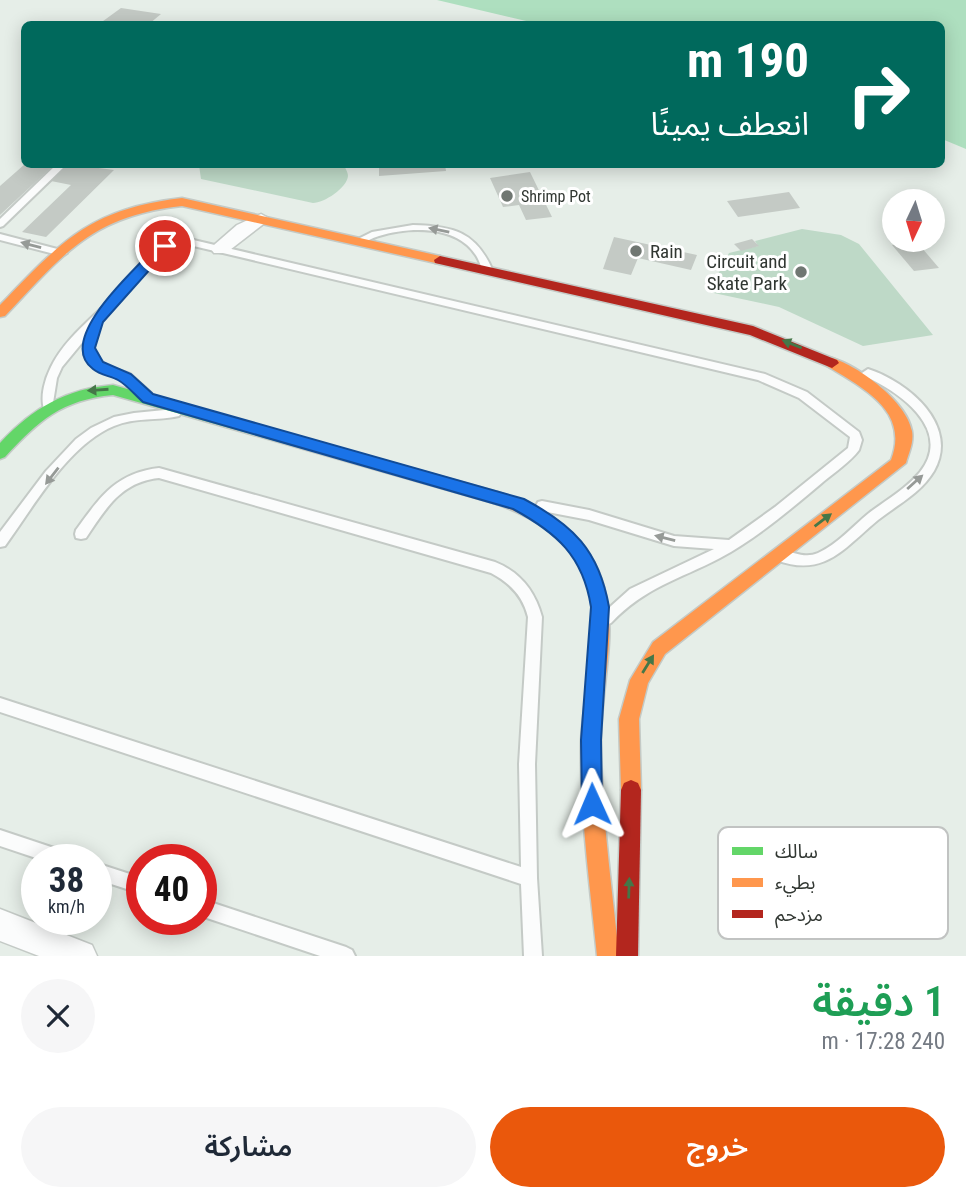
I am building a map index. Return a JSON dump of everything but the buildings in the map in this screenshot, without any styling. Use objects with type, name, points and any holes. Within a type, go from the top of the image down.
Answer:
[{"type":"street","points":[[0,313],[99,220],[139,205],[182,202],[753,331],[791,343],[833,363],[876,393],[897,412],[907,434],[908,444],[898,463],[673,635],[659,648],[639,680],[629,719],[631,805],[627,956]]},
{"type":"street","points":[[220,249],[243,229],[261,219]]},
{"type":"street","points":[[0,453],[30,419],[48,405],[73,394],[99,389],[148,398],[518,504],[551,522],[580,551],[597,587],[600,628],[591,740],[592,804],[608,956]]},
{"type":"street","points":[[0,925],[81,956]]},
{"type":"lane","points":[[0,225],[59,168]]},
{"type":"lane","points":[[359,241],[393,229],[438,229],[452,233],[474,246],[482,254],[488,271]]},
{"type":"lane","points":[[0,237],[62,253]]},
{"type":"lane","points":[[48,405],[50,379],[72,342],[96,321],[165,246],[185,241],[761,377],[793,389],[855,435],[856,445],[849,453],[733,544],[642,587],[626,598],[600,628]]},
{"type":"lane","points":[[96,321],[88,348],[93,361],[105,370],[125,377],[148,398]]},
{"type":"lane","points":[[777,555],[803,561],[825,556],[920,479],[933,460],[935,437],[925,414],[916,403],[875,375],[833,363]]},
{"type":"lane","points":[[0,542],[77,444],[97,428],[123,419],[195,411]]},
{"type":"lane","points":[[81,534],[117,487],[137,476],[159,473],[495,568],[508,575],[527,593],[535,617],[527,764],[528,878],[533,956]]},
{"type":"lane","points":[[518,504],[589,515],[674,541],[733,544]]},
{"type":"lane","points":[[0,705],[528,878]]},
{"type":"lane","points":[[0,838],[21,845]]},
{"type":"lane","points":[[217,912],[346,956]]},
{"type":"shaded area","points":[[437,0],[966,0],[966,149],[945,140],[945,21],[526,21]]},
{"type":"shaded area","points":[[199,168],[345,168],[348,176],[344,185],[334,194],[313,203],[201,179]]},
{"type":"shaded area","name":"Circuit and Skate Park","points":[[802,229],[841,235],[859,244],[933,335],[863,346],[779,307],[709,292],[729,253],[758,246],[755,241]]},
{"type":"traffic: fast","points":[[0,453],[25,427],[49,408],[77,395],[113,390],[497,498]]},
{"type":"traffic: slow","points":[[0,313],[60,252],[100,223],[150,206],[182,202],[440,260]]},
{"type":"traffic: slow","points":[[631,790],[629,719],[639,680],[659,648],[898,463],[905,442],[899,417],[890,405],[867,385],[832,363]]},
{"type":"traffic: slow","points":[[497,498],[530,510],[570,540],[589,568],[600,601],[600,641],[592,726],[591,771],[608,956]]},
{"type":"traffic: jam","points":[[440,260],[753,331],[832,363]]},
{"type":"traffic: jam","points":[[627,956],[631,790]]},
{"type":"place","name":"Shrimp Pot","points":[[507,196]]},
{"type":"place","name":"Rain","points":[[636,251]]},
{"type":"place","name":"Circuit and Skate Park","points":[[801,272]]},
{"type":"route","points":[[165,246],[96,321],[88,348],[89,355],[98,366],[125,377],[148,398],[518,504],[551,522],[567,535],[580,551],[597,587],[600,607],[591,740],[592,804]]}]
